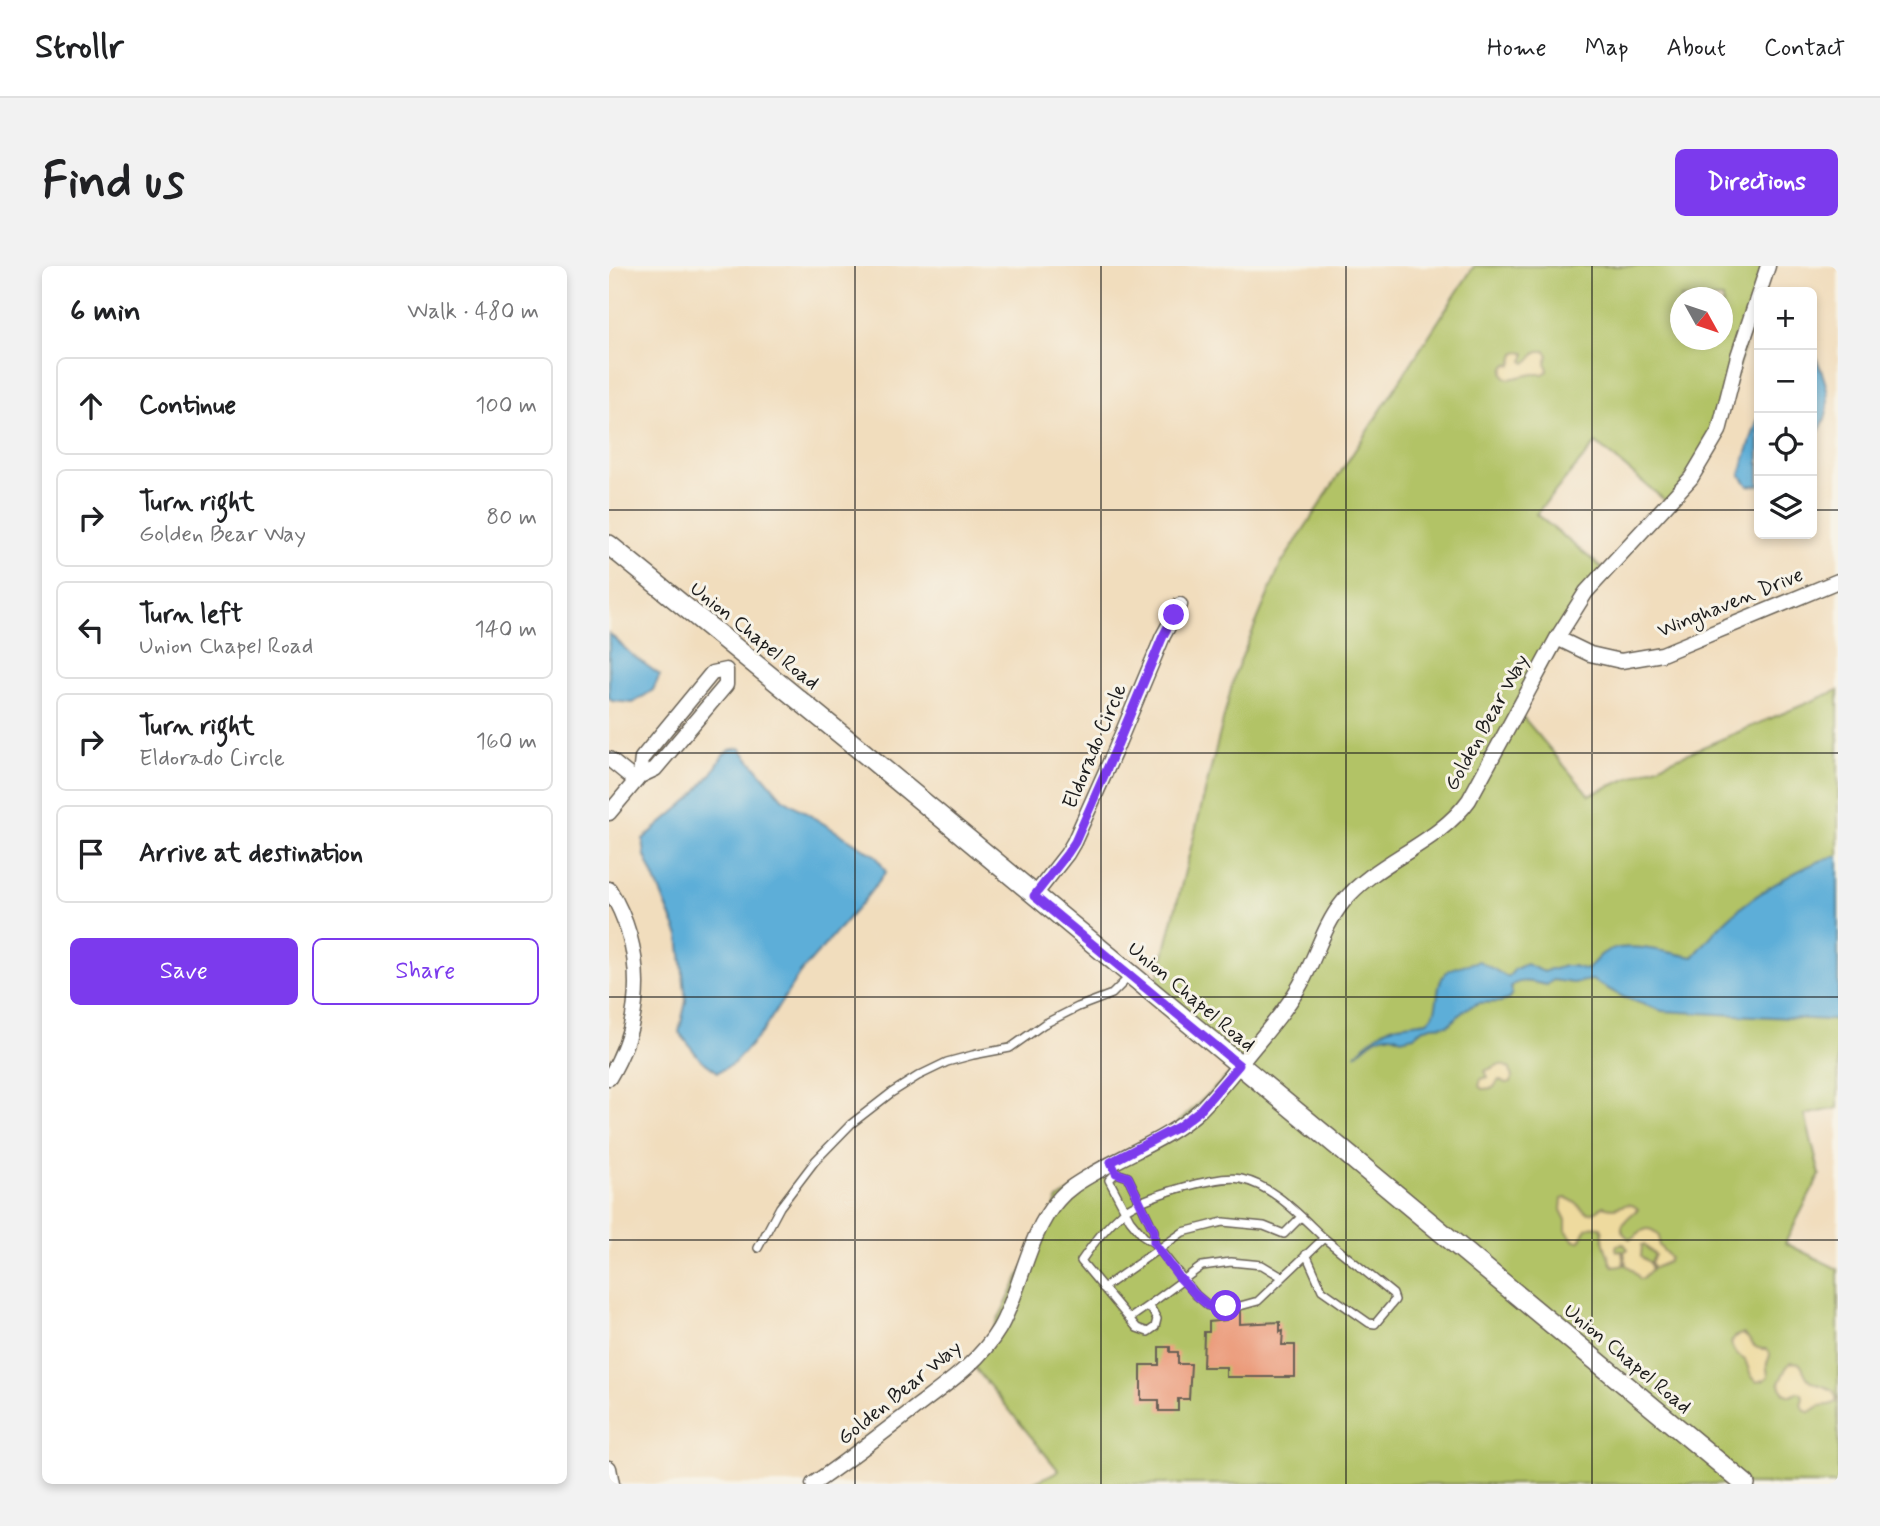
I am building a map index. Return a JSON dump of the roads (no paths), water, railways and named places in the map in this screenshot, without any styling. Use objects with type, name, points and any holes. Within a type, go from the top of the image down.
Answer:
[{"type":"main road","name":"Union Chapel Road","points":[[609,545],[1745,1484]]},
{"type":"street","name":"Golden Bear Way","points":[[813,1484],[852,1458],[981,1354],[1001,1325],[1047,1213],[1059,1199],[1073,1186],[1113,1168],[1199,1111],[1292,999],[1342,903],[1357,887],[1436,833],[1462,810],[1557,638],[1586,592],[1691,478],[1719,431],[1738,356],[1767,266]]},
{"type":"street","name":"Winghaven Drive","points":[[1557,638],[1590,654],[1621,661],[1662,654],[1838,581]]},
{"type":"street","name":"Eldorado Circle","points":[[1034,896],[1075,842],[1163,636],[1181,605]]},
{"type":"street","points":[[609,813],[638,778],[655,769],[726,685],[726,670],[741,653]]},
{"type":"street","points":[[609,759],[638,778]]},
{"type":"street","points":[[609,888],[632,940],[637,969],[632,1023],[626,1044],[609,1078]]},
{"type":"street","points":[[609,1468],[612,1484]]},
{"type":"lane","points":[[758,1248],[781,1207],[815,1161],[851,1124],[891,1093],[947,1062],[1010,1048],[1044,1024],[1112,994],[1131,975]]},
{"type":"lane","points":[[1156,1246],[1154,1231],[1128,1177],[1113,1168],[1109,1180],[1144,1237],[1156,1246],[1196,1295],[1209,1306],[1226,1306]]},
{"type":"lane","points":[[1149,1305],[1157,1319],[1155,1326],[1148,1332],[1137,1328],[1081,1261],[1097,1238],[1125,1210],[1139,1202],[1200,1182],[1239,1178],[1264,1187],[1393,1294],[1395,1300],[1375,1324],[1369,1323],[1322,1290],[1306,1254]]},
{"type":"lane","points":[[1103,1289],[1156,1246],[1183,1232],[1223,1222],[1264,1226],[1284,1234],[1301,1217]]},
{"type":"lane","points":[[1240,1306],[1258,1301],[1324,1238]]},
{"type":"lane","points":[[1129,1319],[1202,1266],[1231,1262],[1262,1265],[1282,1277]]},
{"type":"water","points":[[1817,361],[1828,396],[1828,407],[1817,434]]},
{"type":"water","points":[[1754,431],[1754,485],[1748,486],[1740,474]]},
{"type":"water","points":[[609,633],[632,655],[660,675],[653,690],[633,703],[612,701],[609,698]]},
{"type":"water","points":[[740,748],[782,798],[876,856],[886,872],[800,973],[763,1031],[734,1063],[718,1072],[700,1059],[679,1032],[686,1001],[679,936],[645,856],[643,839],[692,797],[723,755],[729,750]]},
{"type":"water","points":[[1838,856],[1838,1019],[1662,1011],[1623,997],[1592,980],[1573,983],[1553,980],[1547,985],[1524,982],[1511,986],[1509,999],[1478,1003],[1466,1009],[1448,1025],[1422,1029],[1414,1036],[1401,1039],[1382,1036],[1355,1055],[1373,1038],[1389,1028],[1427,1021],[1435,1010],[1443,976],[1455,967],[1479,961],[1506,976],[1526,964],[1544,972],[1564,966],[1587,970],[1602,954],[1610,950],[1633,947],[1693,957],[1723,923],[1756,897],[1813,864]]}]
